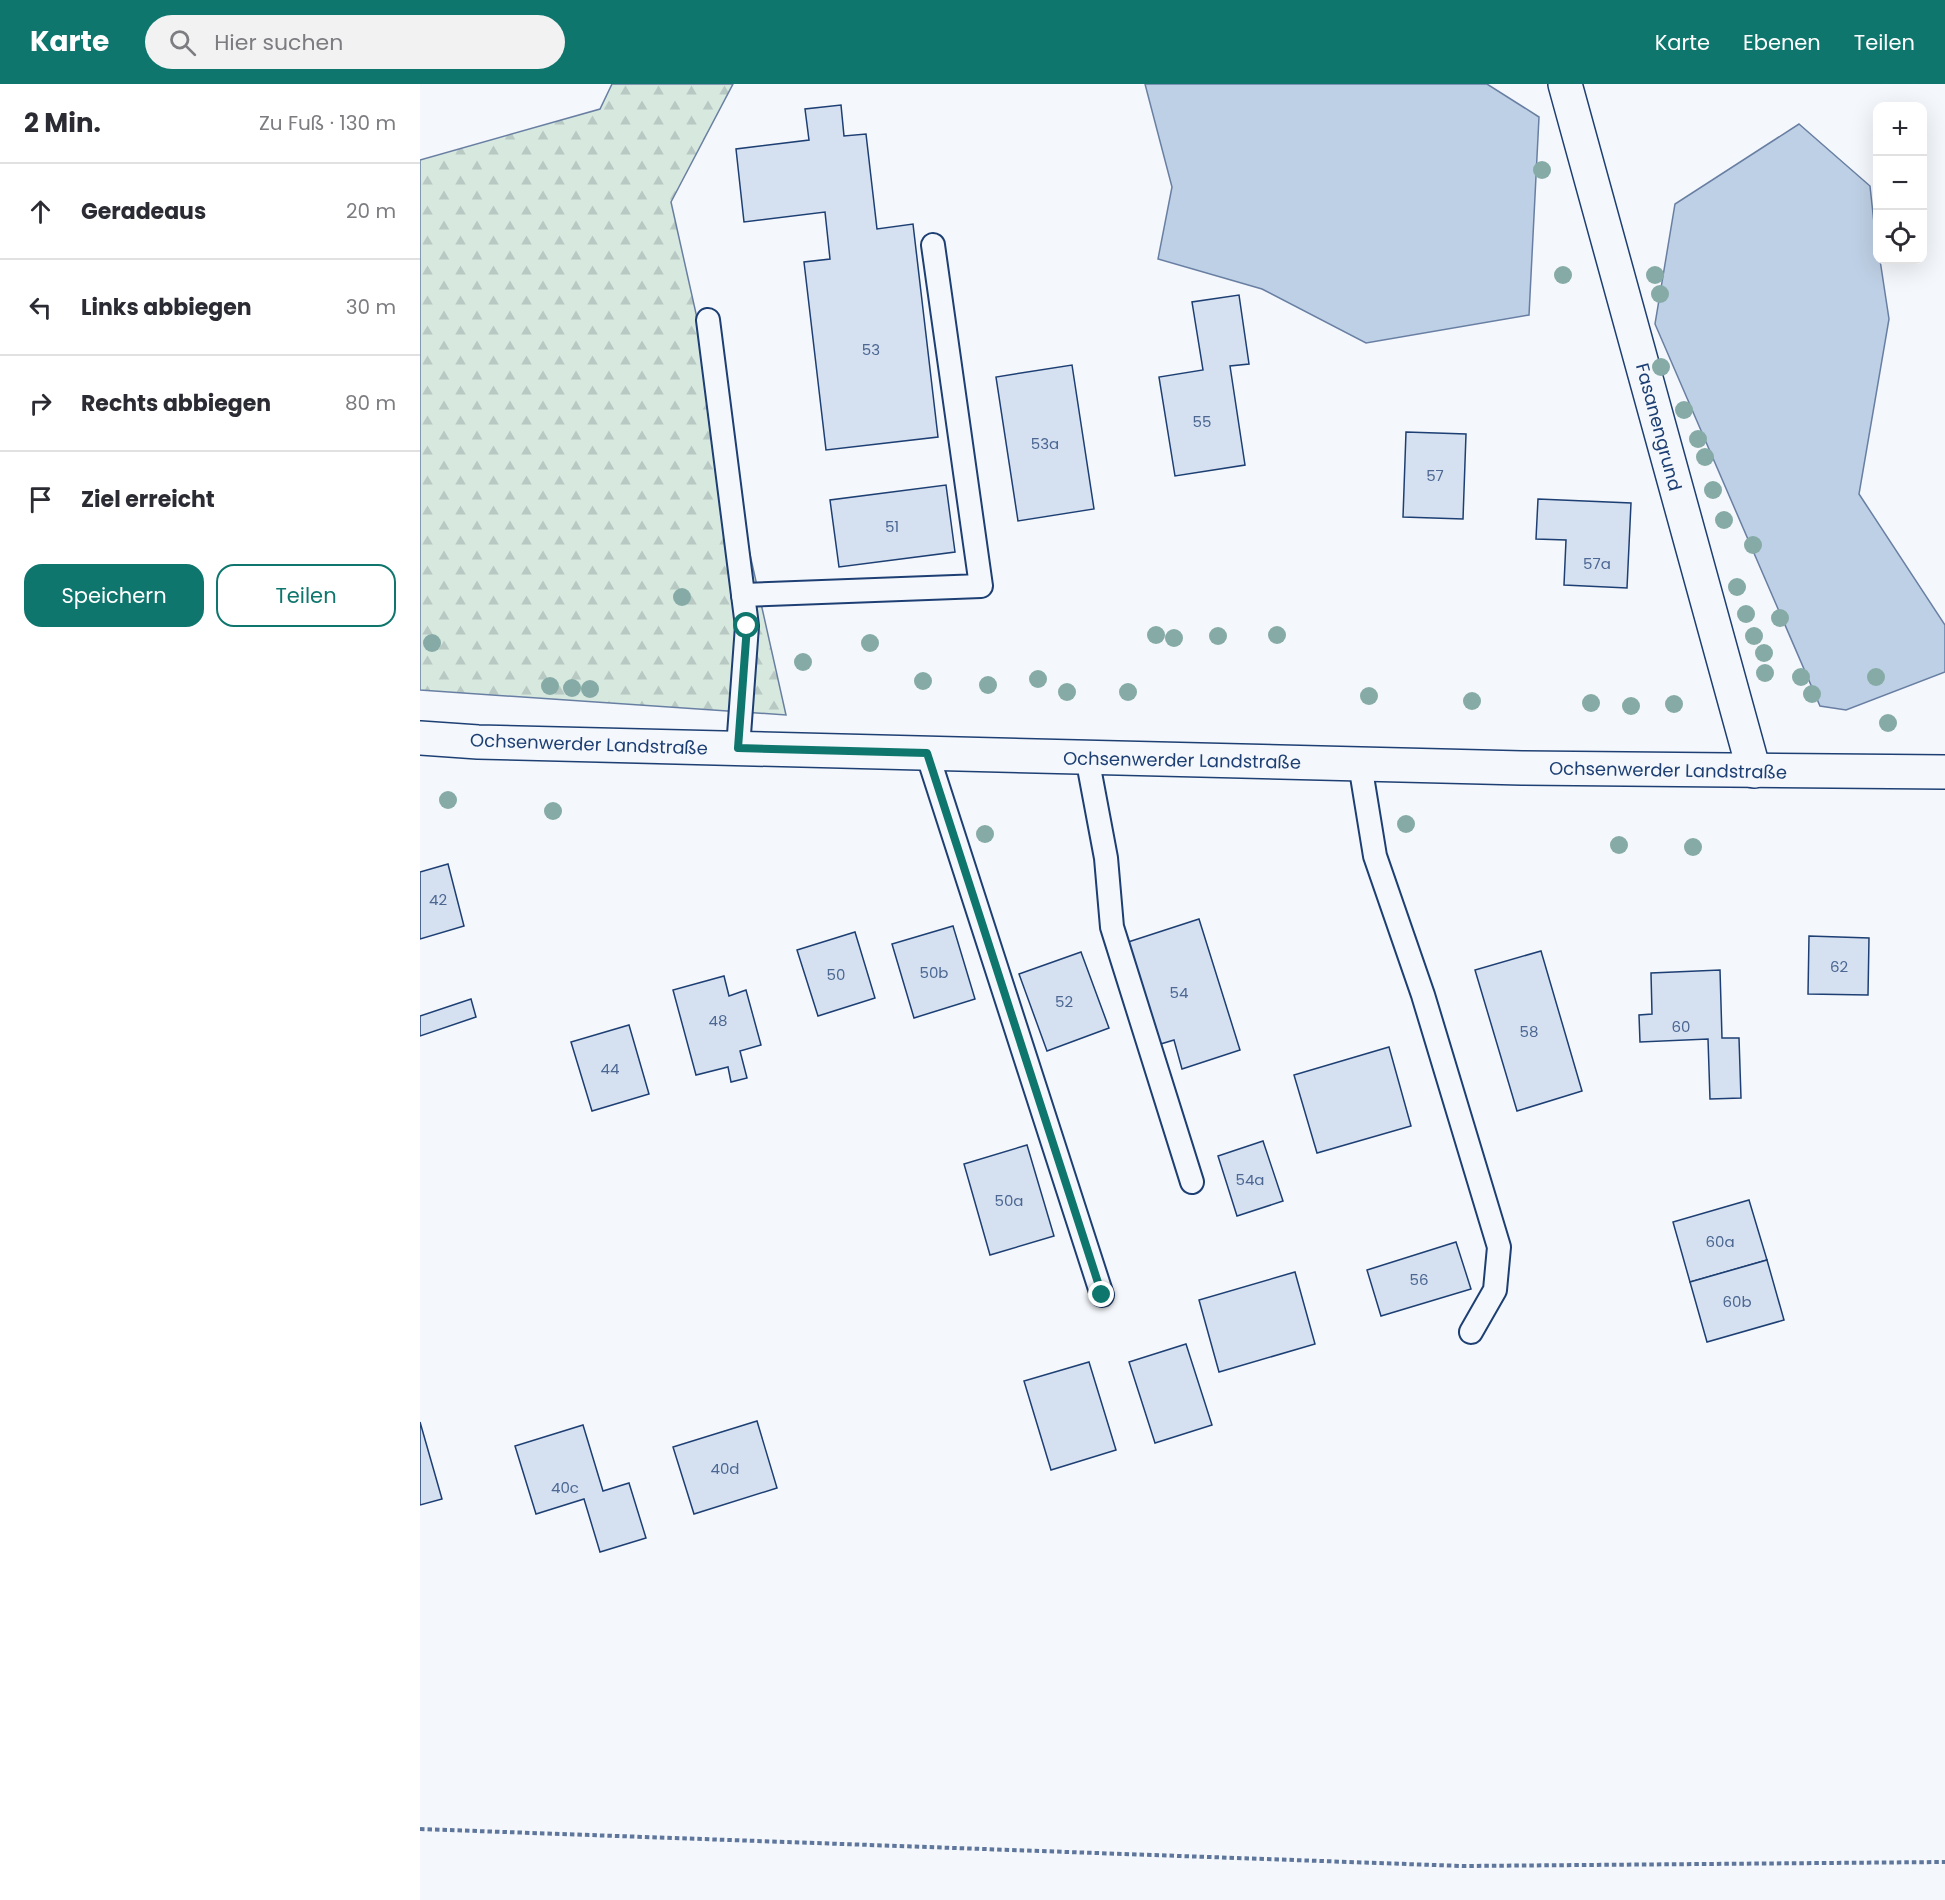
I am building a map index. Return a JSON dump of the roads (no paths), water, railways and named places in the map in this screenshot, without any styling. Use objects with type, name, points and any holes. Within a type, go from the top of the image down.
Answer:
[{"type":"street","name":"Fasanengrund","points":[[1565,84],[1754,771]]},
{"type":"street","name":"Ochsenwerder Landstraße","points":[[420,738],[1360,764],[1945,772]]},
{"type":"lane","points":[[743,595],[981,586],[933,245]]},
{"type":"lane","points":[[708,320],[747,626],[738,748]]},
{"type":"lane","points":[[927,753],[1102,1295]]},
{"type":"lane","points":[[1087,757],[1106,858],[1112,927],[1191,1182]]},
{"type":"lane","points":[[1360,764],[1375,856],[1423,995],[1498,1247],[1495,1290],[1471,1332]]},
{"type":"water","points":[[1145,84],[1487,84],[1539,117],[1529,315],[1366,343],[1262,289],[1158,259],[1172,187]]},
{"type":"water","points":[[1799,124],[1870,186],[1873,214],[1873,264],[1881,264],[1889,319],[1859,494],[1945,625],[1945,672],[1846,710],[1820,706],[1655,324],[1675,204]]}]
